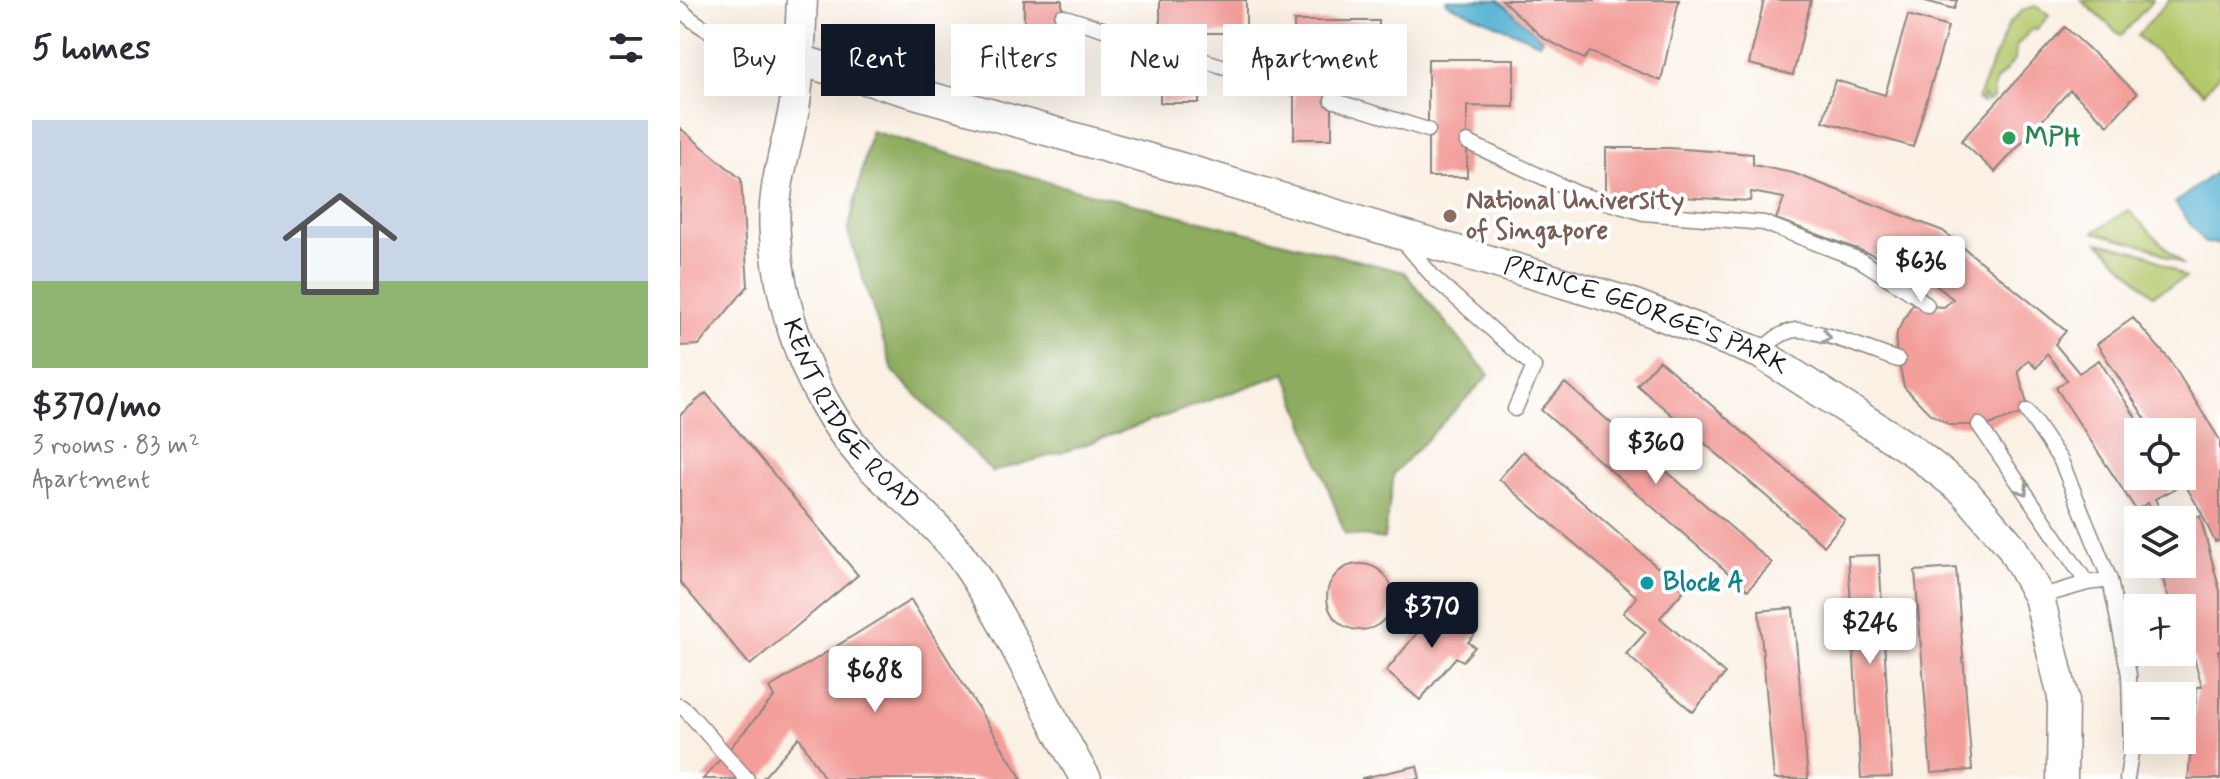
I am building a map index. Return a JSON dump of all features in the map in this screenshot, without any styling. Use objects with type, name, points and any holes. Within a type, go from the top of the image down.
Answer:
[{"type":"street","name":"KENT RIDGE ROAD","points":[[800,24],[802,0]]},
{"type":"street","name":"PRINCE GEORGE'S PARK","points":[[805,62],[1160,162],[1627,302],[1760,353],[1913,451],[1964,491],[2011,546],[2039,597],[2063,697],[2062,779]]},
{"type":"street","name":"KENT RIDGE ROAD","points":[[795,96],[779,169],[774,232],[784,304],[816,389],[869,463],[941,532],[966,563],[988,596],[1086,779]]},
{"type":"lane","name":"PRINCE GEORGE'S PARK","points":[[680,9],[704,27]]},
{"type":"lane","points":[[1062,16],[1101,28]]},
{"type":"lane","points":[[1332,100],[1428,130]]},
{"type":"lane","points":[[1467,142],[1579,194],[1644,213],[1764,223],[1860,260],[1927,305]]},
{"type":"lane","points":[[1398,235],[1435,279],[1534,367],[1515,409]]},
{"type":"lane","points":[[1760,353],[1774,338],[1796,330],[1830,337],[1898,360]]},
{"type":"lane","points":[[2027,411],[2061,461],[2110,580],[2129,675],[2131,753],[2127,779]]},
{"type":"lane","points":[[1979,425],[2087,583]]},
{"type":"lane","points":[[2039,597],[2087,583],[2110,580]]},
{"type":"lane","points":[[680,706],[747,779]]},
{"type":"green space","points":[[2081,0],[2153,0],[2121,36]]},
{"type":"green space","points":[[2169,0],[2220,0],[2220,74],[2203,93],[2137,36]]},
{"type":"green space","points":[[2035,6],[2050,15],[2016,46],[2015,60],[1995,82],[1993,98],[1987,102],[1984,96],[1983,103],[1977,100],[2009,23],[2023,10]]},
{"type":"green space","points":[[871,131],[1058,185],[1404,272],[1489,375],[1394,473],[1384,539],[1345,534],[1286,373],[1067,451],[992,472],[893,371],[848,232]]},
{"type":"green space","points":[[2128,210],[2183,265],[2150,247],[2094,232]]},
{"type":"green space","points":[[2099,242],[2147,254],[2186,278],[2153,295]]},
{"type":"water","points":[[1447,0],[1499,0],[1542,39],[1539,43],[1446,3]]},
{"type":"water","points":[[2217,171],[2220,174],[2220,244],[2205,243],[2175,203]]},
{"type":"building","points":[[1024,0],[1062,0],[1062,24],[1024,24]]},
{"type":"building","points":[[1160,0],[1246,0],[1246,24],[1223,24],[1223,33],[1207,33],[1207,24],[1160,24]]},
{"type":"building","points":[[1502,0],[1679,0],[1661,81],[1590,52],[1584,59],[1543,38]]},
{"type":"building","points":[[1764,0],[1811,0],[1793,75],[1749,64]]},
{"type":"building","points":[[1922,0],[1957,0],[1954,9]]},
{"type":"building","points":[[1908,15],[1948,27],[1913,147],[1823,121],[1835,80],[1885,95]]},
{"type":"building","points":[[1294,21],[1379,21],[1379,24],[1294,24]]},
{"type":"building","points":[[2065,27],[2137,93],[2108,125],[2070,90],[1995,172],[1961,141]]},
{"type":"building","points":[[1428,59],[1514,59],[1514,107],[1467,106],[1467,177],[1428,177]]},
{"type":"building","points":[[1160,96],[1199,96],[1199,103],[1160,103]]},
{"type":"building","points":[[1294,96],[1332,96],[1332,139],[1294,139]]},
{"type":"building","points":[[680,128],[741,179],[748,286],[699,345],[680,346]]},
{"type":"building","points":[[1606,148],[1669,148],[1753,154],[1753,165],[1793,173],[1943,231],[2066,331],[2055,344],[2079,373],[2099,360],[2136,418],[2124,418],[2124,490],[2172,490],[2155,499],[2159,506],[2150,506],[2148,503],[2133,506],[2056,388],[2067,380],[2047,354],[2036,368],[2028,360],[2018,371],[2029,411],[1989,425],[1950,425],[1929,413],[1904,387],[1896,348],[1897,332],[1912,305],[1944,307],[1953,299],[1926,277],[1941,259],[1914,248],[1906,267],[1776,219],[1784,198],[1751,192],[1750,201],[1606,196]]},
{"type":"building","points":[[2133,318],[2169,359],[2220,440],[2220,540],[2215,542],[2188,490],[2196,490],[2196,418],[2145,418],[2097,344]]},
{"type":"building","points":[[1659,360],[1845,520],[1824,546],[1637,385]]},
{"type":"building","points":[[1565,383],[1772,563],[1748,590],[1541,410]]},
{"type":"building","points":[[706,393],[858,575],[750,665],[680,582],[680,415]]},
{"type":"building","name":"Block A","points":[[1523,451],[1684,590],[1660,618],[1725,674],[1693,712],[1626,654],[1646,632],[1623,613],[1637,597],[1499,479]]},
{"type":"building","points":[[2200,516],[2220,591],[2220,779],[2188,779],[2190,754],[2196,754],[2197,687],[2202,687],[2196,665],[2196,594],[2167,594],[2163,578],[2196,578],[2196,517]]},
{"type":"building","points":[[1879,555],[1892,777],[1861,778],[1848,556]]},
{"type":"building","points":[[1360,564],[1383,574],[1393,597],[1383,620],[1360,630],[1337,620],[1327,597],[1337,574]]},
{"type":"building","points":[[1956,568],[1972,770],[1931,773],[1915,571]]},
{"type":"building","points":[[911,600],[1022,779],[825,779],[799,737],[762,779],[703,779],[774,697],[769,688]]},
{"type":"building","points":[[1442,603],[1477,632],[1468,642],[1475,647],[1463,661],[1456,657],[1420,700],[1386,671],[1422,627],[1416,622],[1430,606],[1436,611]]},
{"type":"building","points":[[1793,608],[1808,779],[1774,779],[1759,611]]},
{"type":"building","points":[[1417,766],[1420,779],[1362,779],[1362,778]]},
{"type":"place","name":"MPH","points":[[2009,138]]},
{"type":"place","name":"National University of Singapore","points":[[1450,216]]},
{"type":"place","name":"Block A","points":[[1647,583]]}]
